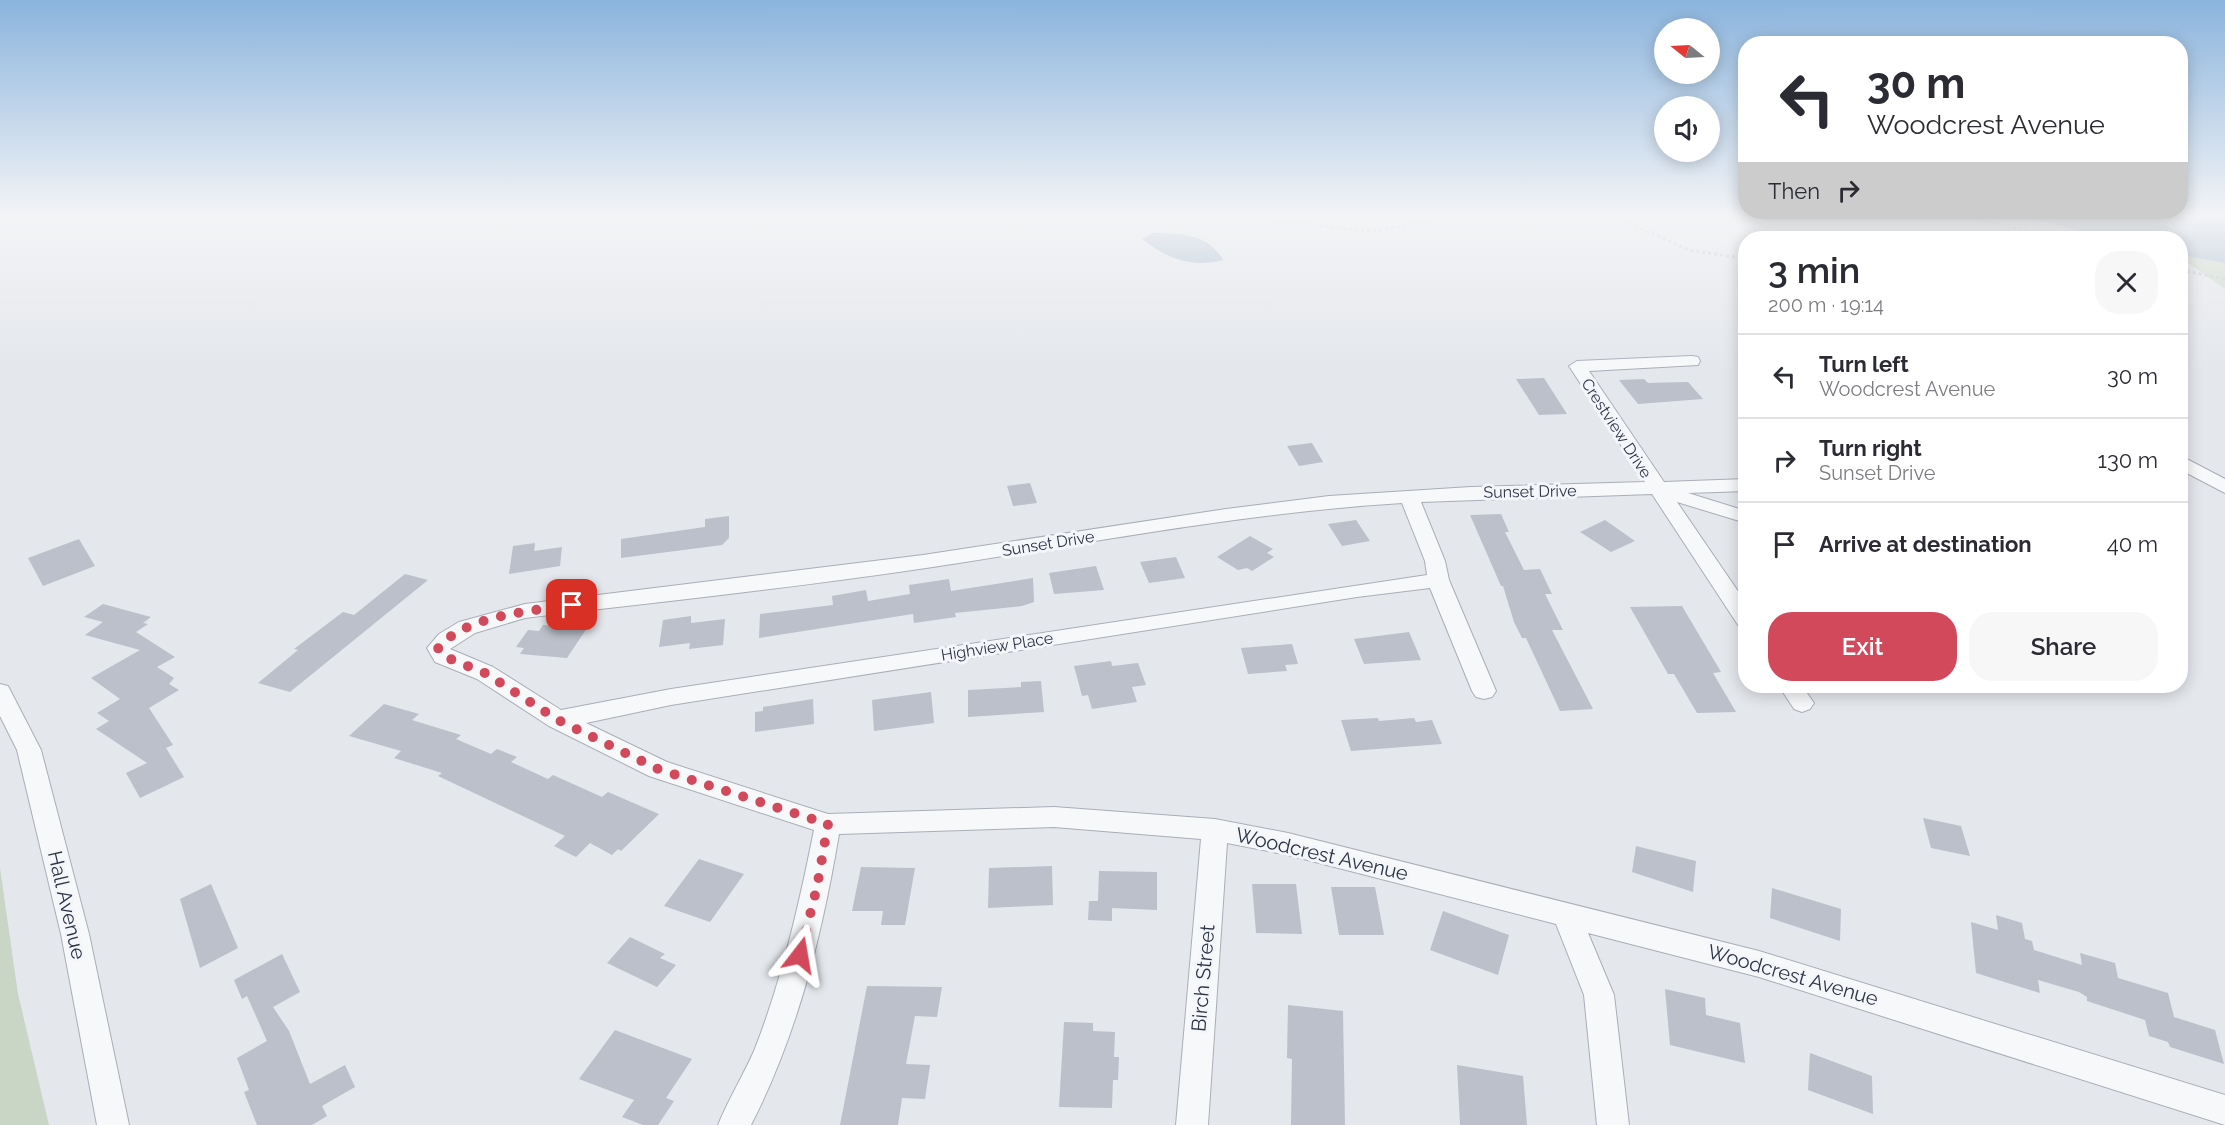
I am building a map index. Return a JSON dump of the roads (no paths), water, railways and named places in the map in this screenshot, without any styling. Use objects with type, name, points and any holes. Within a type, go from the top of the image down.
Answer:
[{"type":"street","name":"Crestview Drive","points":[[1692,361],[1577,366],[1738,608]]},
{"type":"street","points":[[2188,466],[2225,488]]},
{"type":"street","name":"Sunset Drive","points":[[445,640],[473,624],[525,611],[923,562],[1249,512],[1329,502],[1471,493],[1738,485]]},
{"type":"street","name":"Crestview Drive","points":[[1657,489],[1738,514]]},
{"type":"street","points":[[1409,497],[1435,561],[1438,580],[1484,691]]},
{"type":"street","name":"Highview Place","points":[[558,720],[671,697],[1438,580]]},
{"type":"street","name":"Woodcrest Avenue","points":[[445,640],[438,648],[443,656],[485,673],[558,720],[658,769],[828,824],[1054,818],[1215,830],[1288,843],[1759,964],[2225,1111]]},
{"type":"street","name":"Hall Avenue","points":[[0,692],[29,750],[75,934],[113,1125]]},
{"type":"street","points":[[734,1125],[748,1101],[782,1023],[817,887],[828,824]]},
{"type":"street","name":"Birch Street","points":[[1192,1125],[1215,830]]},
{"type":"street","points":[[1566,914],[1599,995],[1612,1125]]}]
